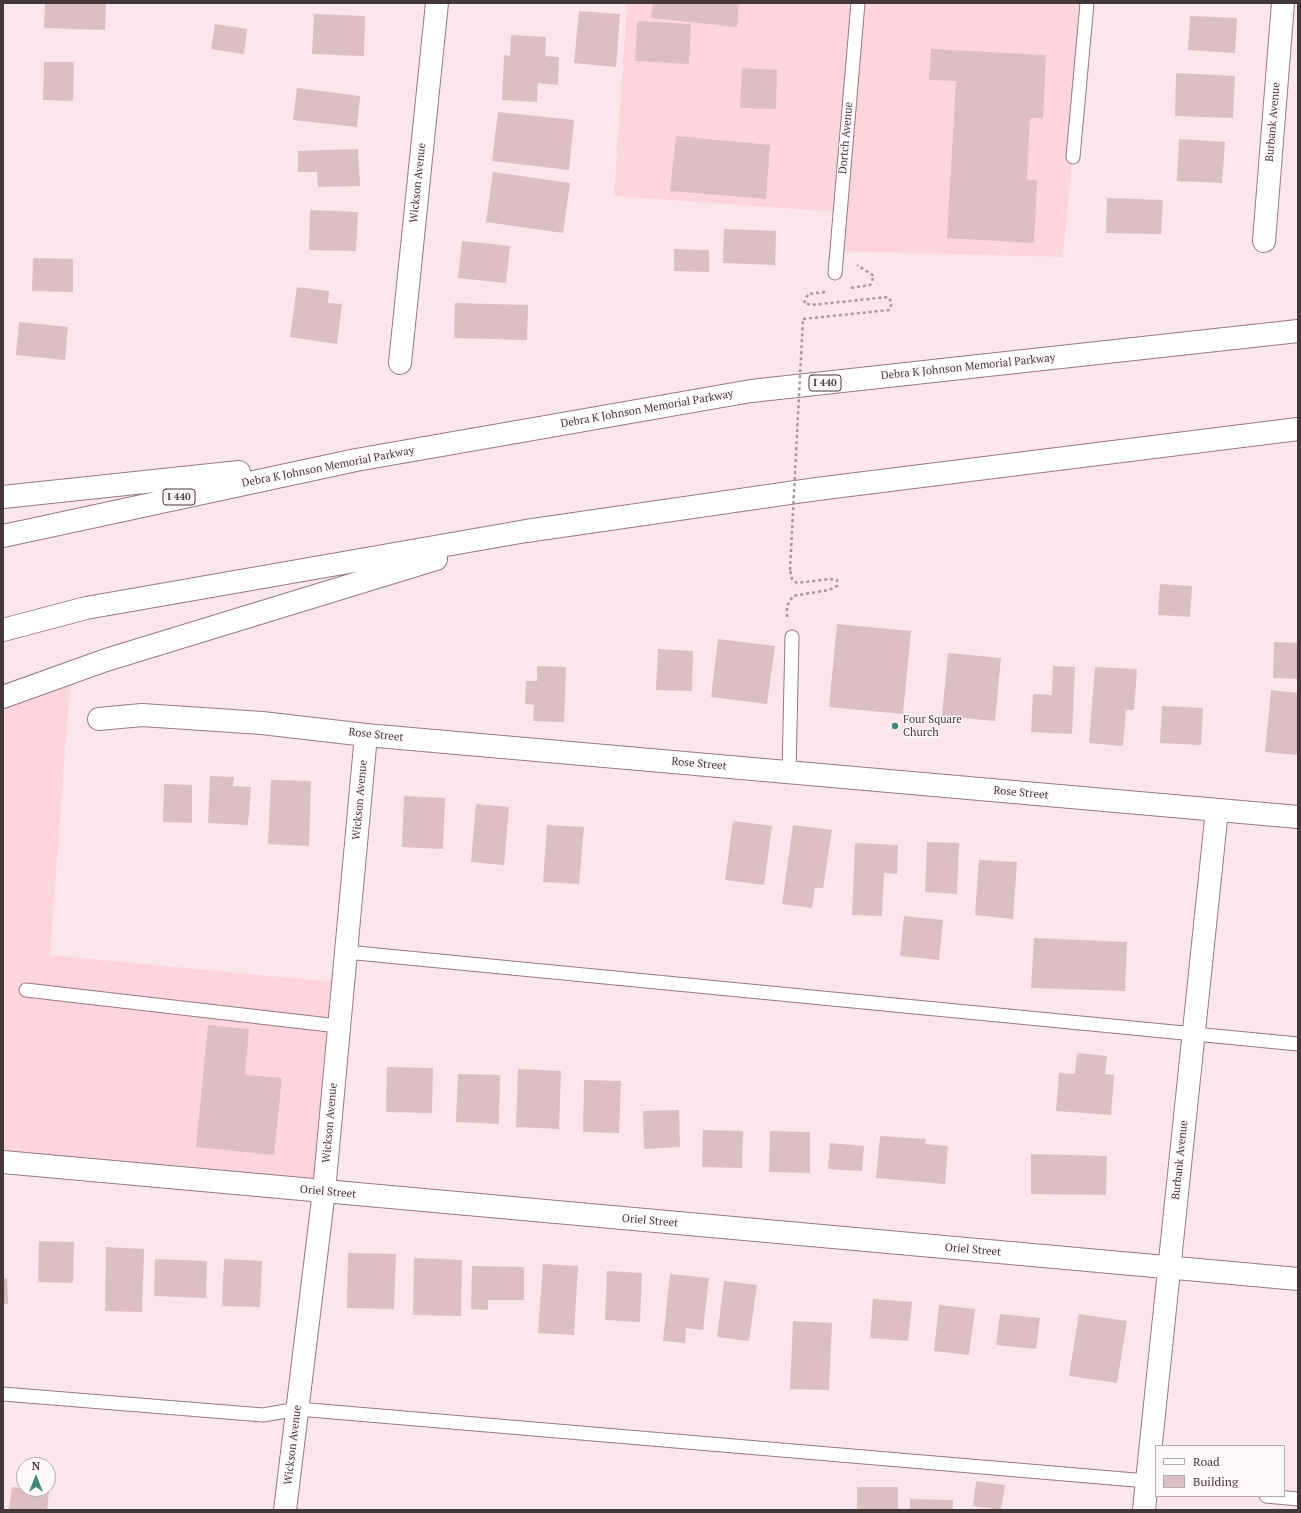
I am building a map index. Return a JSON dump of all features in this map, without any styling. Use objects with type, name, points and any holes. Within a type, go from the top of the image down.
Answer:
[{"type":"main road","name":"Wickson Avenue","points":[[400,363],[437,3]]},
{"type":"main road","name":"Burbank Avenue","points":[[1264,241],[1283,3]]},
{"type":"main road","name":"Debra K Johnson Memorial Parkway","points":[[3,536],[356,460],[751,391],[1298,331]]},
{"type":"main road","points":[[3,630],[86,608],[526,531],[817,489],[1298,429]]},
{"type":"main road","points":[[3,497],[356,460]]},
{"type":"main road","points":[[3,697],[106,660],[526,531]]},
{"type":"main road","name":"Rose Street","points":[[99,719],[142,715],[262,723],[366,735],[1298,817]]},
{"type":"main road","name":"Wickson Avenue","points":[[285,1510],[324,1191],[366,735]]},
{"type":"main road","name":"Burbank Avenue","points":[[1144,1510],[1152,1482],[1169,1268],[1217,810]]},
{"type":"main road","name":"Oriel Street","points":[[3,1162],[1298,1279]]},
{"type":"lane","name":"Dortch Avenue","points":[[834,273],[858,3]]},
{"type":"lane","points":[[1073,157],[1088,3]]},
{"type":"lane","points":[[789,772],[792,637]]},
{"type":"lane","points":[[346,952],[1298,1044]]},
{"type":"lane","points":[[26,990],[338,1026]]},
{"type":"lane","points":[[3,1394],[263,1415],[298,1409],[1152,1482]]},
{"type":"lane","points":[[1277,1497],[1298,1499]]},
{"type":"path","points":[[836,251],[874,276],[870,285],[847,288]]},
{"type":"path","points":[[792,637],[788,623],[788,606],[793,596],[829,590],[837,586],[837,580],[830,579],[797,583],[792,579],[790,570],[803,319],[889,310],[892,303],[888,297],[811,305],[804,302],[808,294],[831,291]]},
{"type":"shaded area","points":[[627,3],[1087,3],[1063,257],[836,251],[839,212],[614,196]]},
{"type":"shaded area","points":[[73,672],[68,712],[50,955],[343,983],[324,1191],[3,1162],[3,697]]},
{"type":"building","points":[[45,3],[106,3],[105,30],[44,28]]},
{"type":"building","points":[[653,3],[739,3],[737,27],[651,18]]},
{"type":"building","points":[[579,11],[620,14],[616,67],[574,63]]},
{"type":"building","points":[[314,14],[365,16],[364,56],[312,54]]},
{"type":"building","points":[[1190,16],[1237,18],[1235,53],[1188,50]]},
{"type":"building","points":[[637,21],[691,24],[689,64],[635,61]]},
{"type":"building","points":[[215,24],[247,29],[244,54],[211,49]]},
{"type":"building","points":[[511,35],[546,37],[545,56],[559,57],[558,85],[538,83],[537,102],[502,100],[504,55],[510,56]]},
{"type":"building","points":[[931,49],[1046,55],[1043,118],[1030,118],[1027,180],[1037,180],[1034,243],[947,238],[956,81],[929,80]]},
{"type":"building","points":[[44,62],[74,62],[73,101],[43,100]]},
{"type":"building","points":[[742,68],[777,70],[776,109],[740,108]]},
{"type":"building","points":[[1176,73],[1235,76],[1233,118],[1175,116]]},
{"type":"building","points":[[297,88],[360,96],[357,127],[293,120]]},
{"type":"building","points":[[498,112],[574,120],[569,170],[492,161]]},
{"type":"building","points":[[676,136],[770,145],[766,199],[670,191]]},
{"type":"building","points":[[1179,139],[1225,142],[1222,183],[1177,181]]},
{"type":"building","points":[[358,149],[360,186],[318,187],[317,172],[298,172],[298,151]]},
{"type":"building","points":[[493,172],[570,183],[563,233],[486,222]]},
{"type":"building","points":[[1107,198],[1163,200],[1161,234],[1106,233]]},
{"type":"building","points":[[310,210],[358,212],[356,251],[309,250]]},
{"type":"building","points":[[724,229],[776,231],[775,265],[723,263]]},
{"type":"building","points":[[462,241],[510,246],[506,283],[458,278]]},
{"type":"building","points":[[674,249],[709,250],[709,272],[674,271]]},
{"type":"building","points":[[33,258],[73,259],[73,292],[32,291]]},
{"type":"building","points":[[297,287],[329,291],[328,303],[342,304],[337,344],[290,337]]},
{"type":"building","points":[[455,303],[528,305],[527,340],[454,338]]},
{"type":"building","points":[[19,322],[68,327],[65,360],[16,355]]},
{"type":"building","points":[[1160,584],[1192,586],[1190,617],[1158,615]]},
{"type":"building","points":[[837,624],[911,631],[903,714],[829,707]]},
{"type":"building","points":[[718,639],[775,646],[767,704],[711,697]]},
{"type":"building","points":[[1274,642],[1298,643],[1298,679],[1273,678]]},
{"type":"building","points":[[658,649],[693,651],[692,691],[656,690]]},
{"type":"building","points":[[948,653],[1001,658],[995,721],[942,716]]},
{"type":"building","points":[[537,666],[566,667],[564,722],[533,721],[534,705],[525,704],[526,681],[537,681]]},
{"type":"building","points":[[1053,666],[1075,667],[1072,734],[1031,732],[1033,694],[1052,695]]},
{"type":"building","points":[[1095,667],[1137,669],[1134,710],[1126,710],[1123,746],[1089,743]]},
{"type":"building","points":[[1271,690],[1298,693],[1298,755],[1265,752]]},
{"type":"building","points":[[1162,706],[1203,708],[1201,745],[1160,743]]},
{"type":"building","points":[[210,776],[234,777],[233,786],[251,787],[248,825],[208,823]]},
{"type":"building","points":[[271,780],[311,781],[309,846],[268,844]]},
{"type":"building","points":[[164,784],[192,785],[192,823],[163,822]]},
{"type":"building","points":[[404,796],[445,798],[443,849],[402,847]]},
{"type":"building","points":[[476,804],[509,807],[504,865],[471,862]]},
{"type":"building","points":[[733,821],[772,826],[764,885],[725,880]]},
{"type":"building","points":[[547,825],[584,827],[579,884],[543,882]]},
{"type":"building","points":[[793,825],[832,830],[823,888],[815,888],[812,908],[782,904]]},
{"type":"building","points":[[927,842],[959,843],[957,894],[925,892]]},
{"type":"building","points":[[855,843],[898,845],[897,874],[884,873],[882,916],[852,915]]},
{"type":"building","points":[[979,860],[1017,862],[1013,919],[975,915]]},
{"type":"building","points":[[904,916],[943,920],[939,960],[900,956]]},
{"type":"building","points":[[1034,938],[1127,942],[1125,991],[1031,988]]},
{"type":"building","points":[[208,1025],[249,1029],[245,1075],[282,1078],[274,1155],[196,1147]]},
{"type":"building","points":[[1077,1053],[1107,1056],[1105,1074],[1114,1075],[1111,1115],[1056,1111],[1059,1073],[1075,1074]]},
{"type":"building","points":[[387,1067],[433,1068],[432,1113],[386,1112]]},
{"type":"building","points":[[518,1069],[561,1071],[559,1129],[516,1127]]},
{"type":"building","points":[[458,1074],[500,1075],[499,1124],[456,1122]]},
{"type":"building","points":[[584,1080],[621,1081],[619,1133],[583,1132]]},
{"type":"building","points":[[679,1110],[680,1147],[644,1149],[643,1111]]},
{"type":"building","points":[[703,1130],[743,1131],[742,1168],[702,1167]]},
{"type":"building","points":[[770,1131],[810,1132],[810,1173],[769,1172]]},
{"type":"building","points":[[880,1136],[926,1139],[925,1144],[948,1146],[945,1184],[876,1178]]},
{"type":"building","points":[[830,1143],[864,1146],[862,1171],[828,1169]]},
{"type":"building","points":[[1031,1154],[1107,1156],[1106,1195],[1031,1194]]},
{"type":"building","points":[[39,1241],[74,1242],[73,1283],[38,1282]]},
{"type":"building","points":[[106,1247],[144,1249],[142,1312],[105,1311]]},
{"type":"building","points":[[348,1253],[396,1254],[394,1309],[347,1308]]},
{"type":"building","points":[[414,1258],[462,1260],[461,1316],[413,1315]]},
{"type":"building","points":[[155,1259],[207,1261],[206,1298],[154,1296]]},
{"type":"building","points":[[224,1259],[262,1261],[260,1307],[222,1306]]},
{"type":"building","points":[[543,1264],[578,1266],[574,1335],[538,1333]]},
{"type":"building","points":[[472,1266],[524,1267],[524,1300],[488,1300],[488,1310],[471,1309]]},
{"type":"building","points":[[607,1271],[642,1273],[640,1322],[605,1320]]},
{"type":"building","points":[[670,1274],[709,1278],[703,1330],[686,1328],[685,1343],[663,1341]]},
{"type":"building","points":[[7,1278],[8,1304],[3,1304],[3,1279]]},
{"type":"building","points":[[724,1281],[757,1285],[749,1341],[717,1337]]},
{"type":"building","points":[[873,1299],[912,1302],[908,1341],[870,1338]]},
{"type":"building","points":[[939,1305],[975,1309],[969,1355],[934,1351]]},
{"type":"building","points":[[1000,1314],[1040,1318],[1036,1349],[996,1345]]},
{"type":"building","points":[[1079,1314],[1127,1321],[1117,1383],[1069,1376]]},
{"type":"building","points":[[793,1321],[832,1323],[829,1390],[790,1389]]},
{"type":"building","points":[[976,1481],[1005,1485],[1001,1510],[973,1506]]},
{"type":"building","points":[[12,1487],[16,1488],[16,1497],[48,1497],[47,1510],[9,1510]]},
{"type":"building","points":[[857,1487],[898,1487],[898,1510],[857,1510]]},
{"type":"building","points":[[910,1499],[953,1500],[953,1510],[910,1510]]},
{"type":"place","name":"Four Square Church","points":[[895,726]]}]
